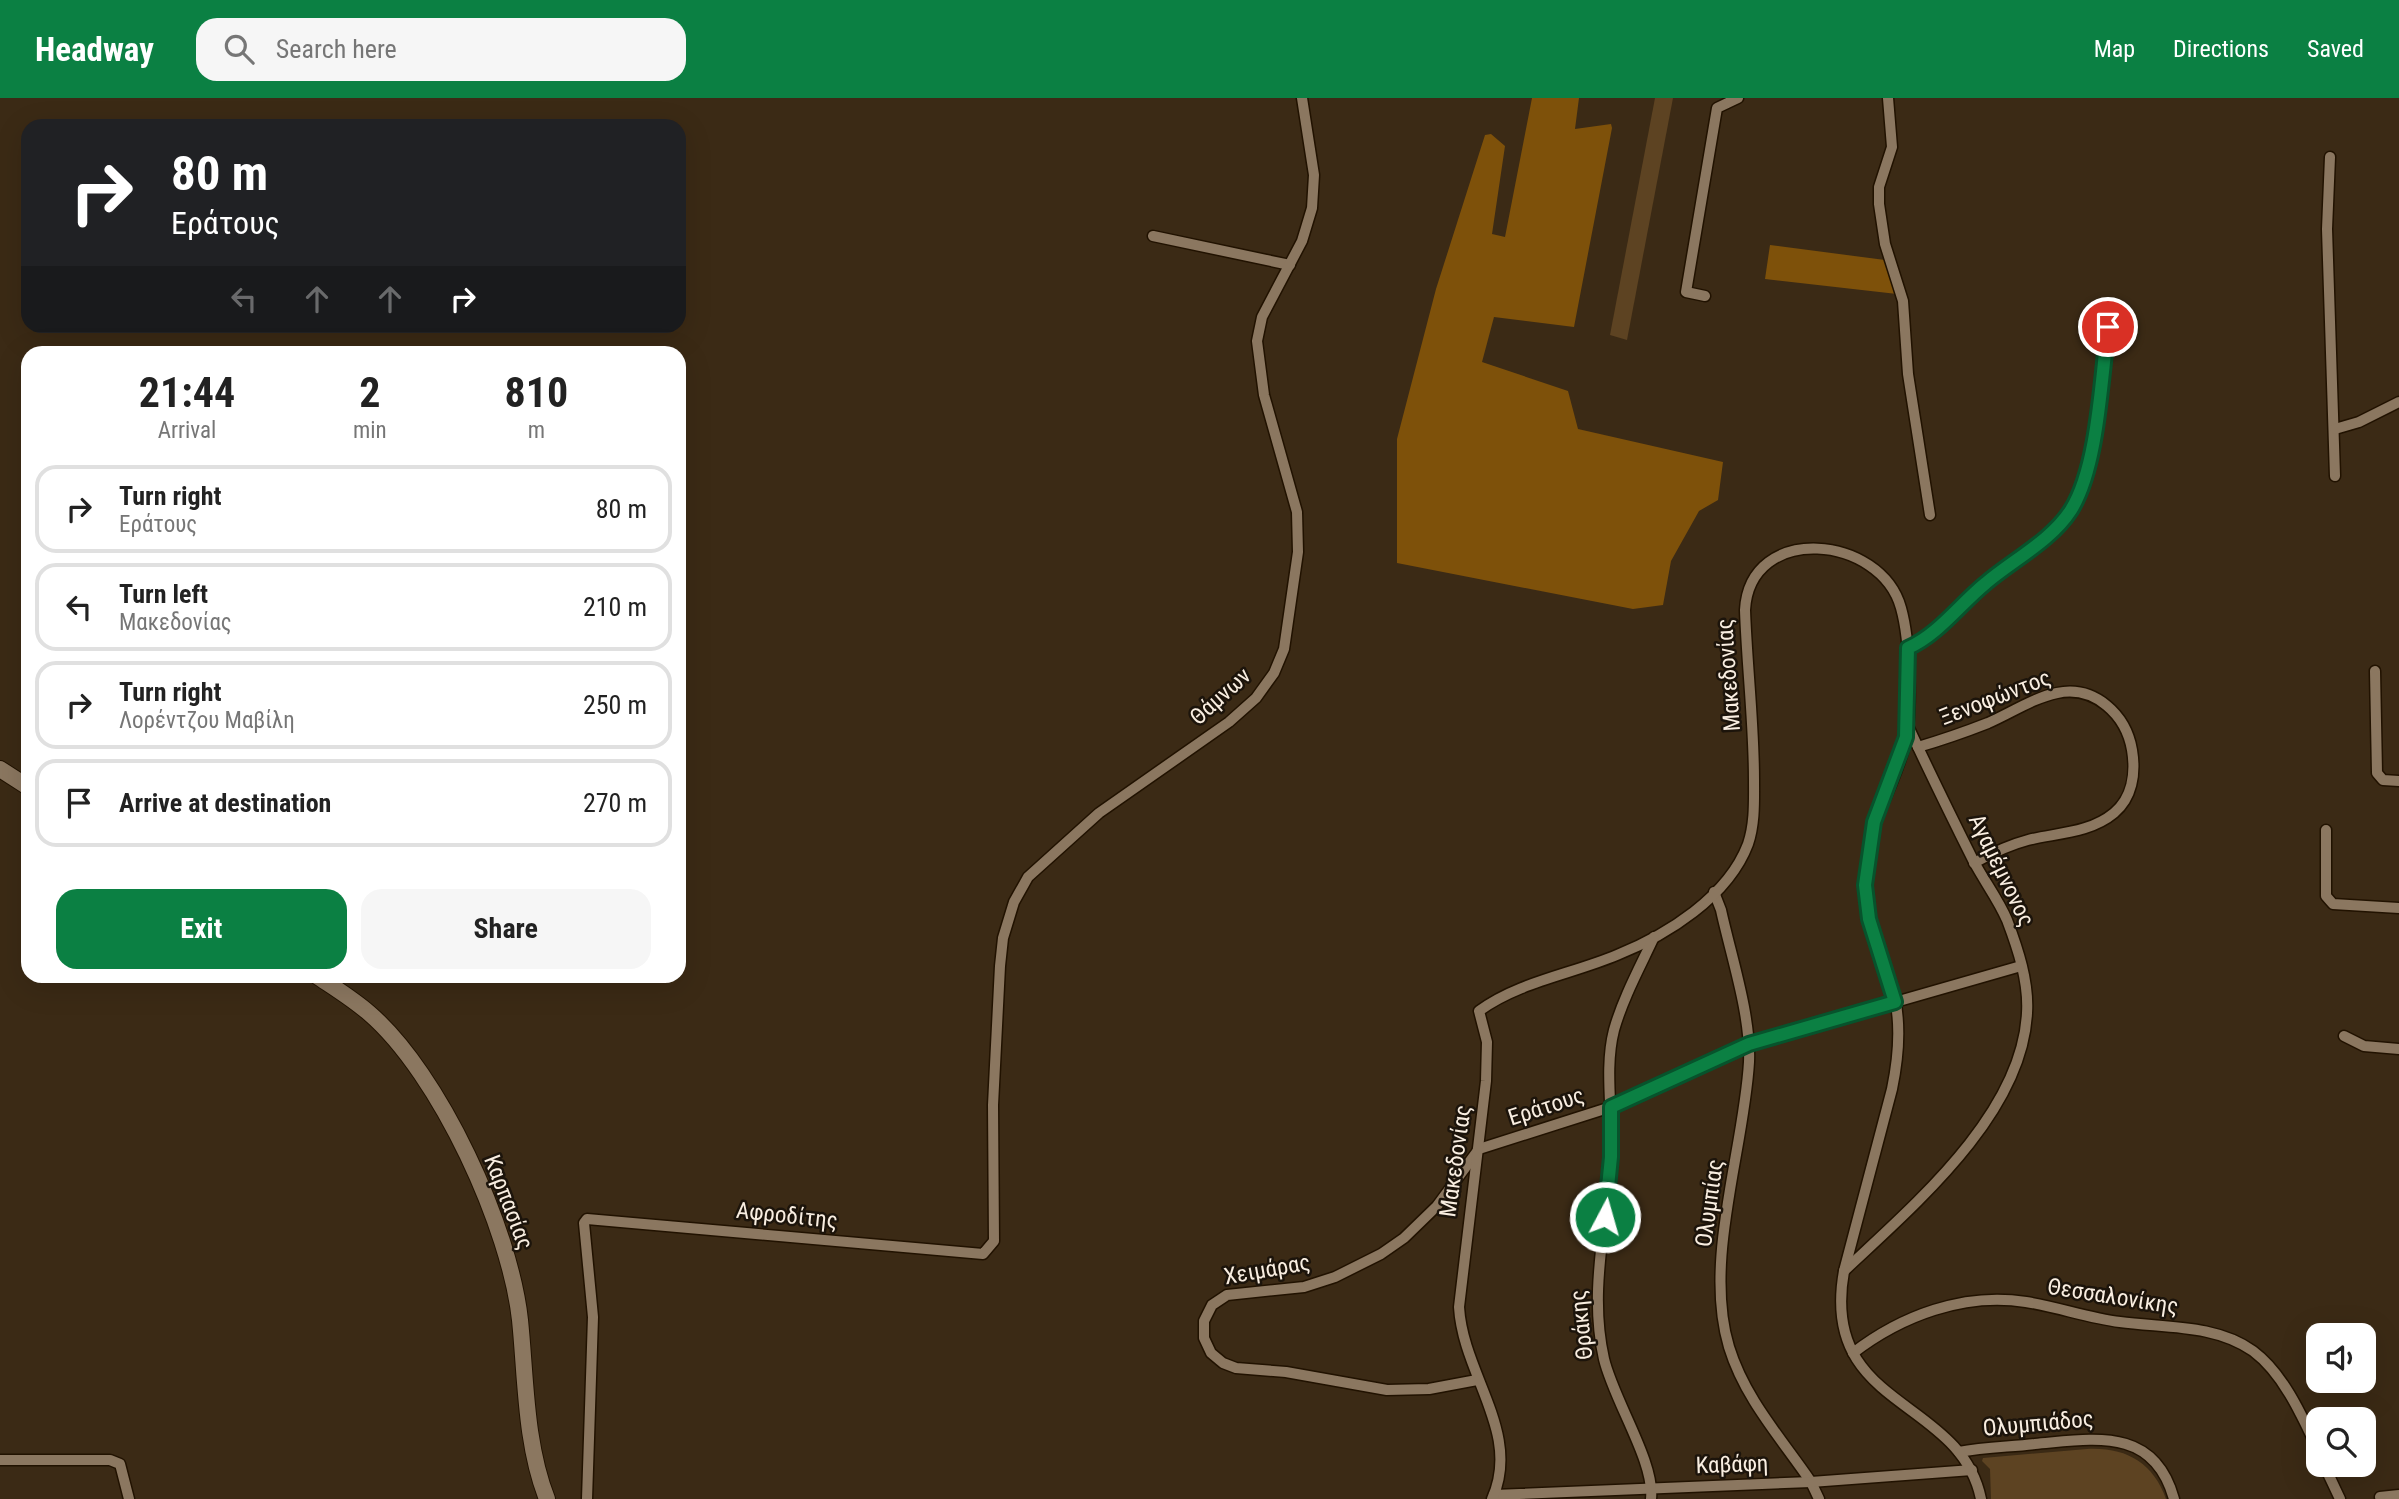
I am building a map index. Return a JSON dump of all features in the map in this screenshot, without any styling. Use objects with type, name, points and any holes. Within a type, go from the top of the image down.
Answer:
[{"type":"street","name":"Θάμνων","points":[[983,1254],[994,1241],[993,1105],[1000,966],[1003,938],[1014,902],[1028,877],[1099,813],[1229,722],[1247,706],[1273,673],[1284,649],[1298,552],[1297,512],[1264,395],[1256,341],[1262,317],[1306,232],[1314,196],[1314,174],[1302,98]]},
{"type":"street","points":[[1705,296],[1686,292],[1696,217],[1717,108],[1738,98]]},
{"type":"street","points":[[1888,98],[1892,147],[1880,187],[1879,204],[1885,244],[1903,300],[1908,374],[1930,515]]},
{"type":"street","points":[[2330,157],[2327,229],[2335,476]]},
{"type":"street","points":[[1153,236],[1290,265]]},
{"type":"street","points":[[1908,648],[1928,637],[1987,581],[2050,532],[2070,511],[2088,470],[2110,303]]},
{"type":"street","points":[[2335,429],[2359,422],[2399,402]]},
{"type":"street","name":"Μακεδονίας","points":[[1493,1497],[1502,1460],[1501,1445],[1464,1344],[1459,1307],[1469,1207],[1479,1149],[1487,1058],[1486,1036],[1479,1011],[1499,998],[1615,956],[1654,937],[1691,912],[1714,892],[1741,859],[1749,842],[1753,819],[1754,736],[1745,610],[1747,593],[1757,573],[1777,557],[1805,549],[1831,549],[1857,558],[1877,569],[1891,584],[1901,607],[1908,648],[1907,724],[1902,753],[1874,822],[1865,877],[1869,919],[1895,1002],[1898,1036],[1894,1078],[1843,1271],[1840,1321],[1853,1353],[1882,1390],[1959,1452],[1972,1470],[1982,1499]]},
{"type":"street","points":[[2375,671],[2377,773],[2383,780],[2399,781]]},
{"type":"street","name":"Ξενοφώντος","points":[[1918,747],[1975,728],[2060,692],[2081,694],[2104,703],[2127,730],[2133,754],[2133,776],[2129,794],[2112,815],[2082,829],[2015,844],[1975,863]]},
{"type":"street","name":"Αγαμέμνονος","points":[[1843,1271],[1926,1192],[1987,1119],[2001,1097],[2018,1058],[2026,1023],[2027,996],[2021,966],[2003,913],[1975,863],[1907,724]]},
{"type":"street","points":[[0,769],[21,782]]},
{"type":"street","points":[[2326,830],[2326,896],[2329,901],[2333,904],[2399,908]]},
{"type":"street","name":"Ολυμπίας","points":[[1714,892],[1721,910],[1749,1044],[1746,1090],[1721,1274],[1728,1343],[1745,1388],[1811,1482],[1819,1499]]},
{"type":"street","name":"Θράκης","points":[[1651,1493],[1644,1458],[1615,1396],[1604,1357],[1598,1311],[1597,1264],[1611,1157],[1610,1062],[1614,1031],[1654,937]]},
{"type":"street","name":"Εράτους","points":[[1479,1149],[1611,1107],[1749,1044],[2021,966]]},
{"type":"street","name":"Καρπασίας","points":[[327,983],[371,1014],[406,1055],[455,1134],[492,1208],[513,1282],[530,1426],[547,1499]]},
{"type":"street","points":[[2344,1036],[2364,1046],[2399,1049]]},
{"type":"street","name":"Χειμάρας","points":[[1477,1380],[1429,1389],[1379,1390],[1286,1372],[1236,1368],[1223,1363],[1211,1353],[1203,1327],[1212,1305],[1227,1295],[1311,1285],[1387,1250],[1437,1206],[1479,1149]]},
{"type":"street","name":"Αφροδίτης","points":[[587,1499],[593,1317],[584,1223],[587,1219],[983,1254]]},
{"type":"street","name":"Θεσσαλονίκης","points":[[1853,1353],[1881,1334],[1946,1306],[1991,1301],[2023,1302],[2102,1320],[2217,1334],[2244,1345],[2268,1365],[2289,1395],[2306,1427]]},
{"type":"street","name":"Ολυμπιάδος","points":[[1959,1452],[2092,1439],[2116,1440],[2131,1445],[2151,1459],[2167,1481],[2174,1499]]},
{"type":"street","points":[[0,1460],[110,1460],[120,1464],[129,1499]]},
{"type":"street","name":"Καβάφη","points":[[1493,1497],[1651,1493],[1972,1470]]},
{"type":"street","points":[[2330,1477],[2340,1499]]},
{"type":"street","points":[[2380,1497],[2399,1495]]},
{"type":"shaded area","points":[[1532,98],[1579,98],[1575,129],[1611,124],[1612,128],[1574,327],[1494,317],[1482,362],[1568,391],[1578,429],[1723,462],[1718,500],[1699,511],[1671,561],[1663,605],[1633,609],[1397,563],[1397,439],[1436,289],[1485,135],[1491,134],[1505,146],[1492,234],[1505,237]]},
{"type":"shaded area","points":[[1655,98],[1673,98],[1627,340],[1610,335]]},
{"type":"shaded area","points":[[1770,245],[1885,260],[1897,294],[1765,279]]},
{"type":"shaded area","points":[[2087,1449],[2114,1451],[2136,1459],[2154,1475],[2166,1499],[1991,1499],[1990,1469],[1982,1461],[1983,1458]]},
{"type":"route","points":[[1605,1217],[1612,1141],[1611,1107],[1749,1044],[1895,1002],[1869,919],[1865,885],[1870,836],[1906,737],[1908,648],[1928,637],[1987,581],[2050,532],[2070,511],[2088,470],[2108,327]]}]
